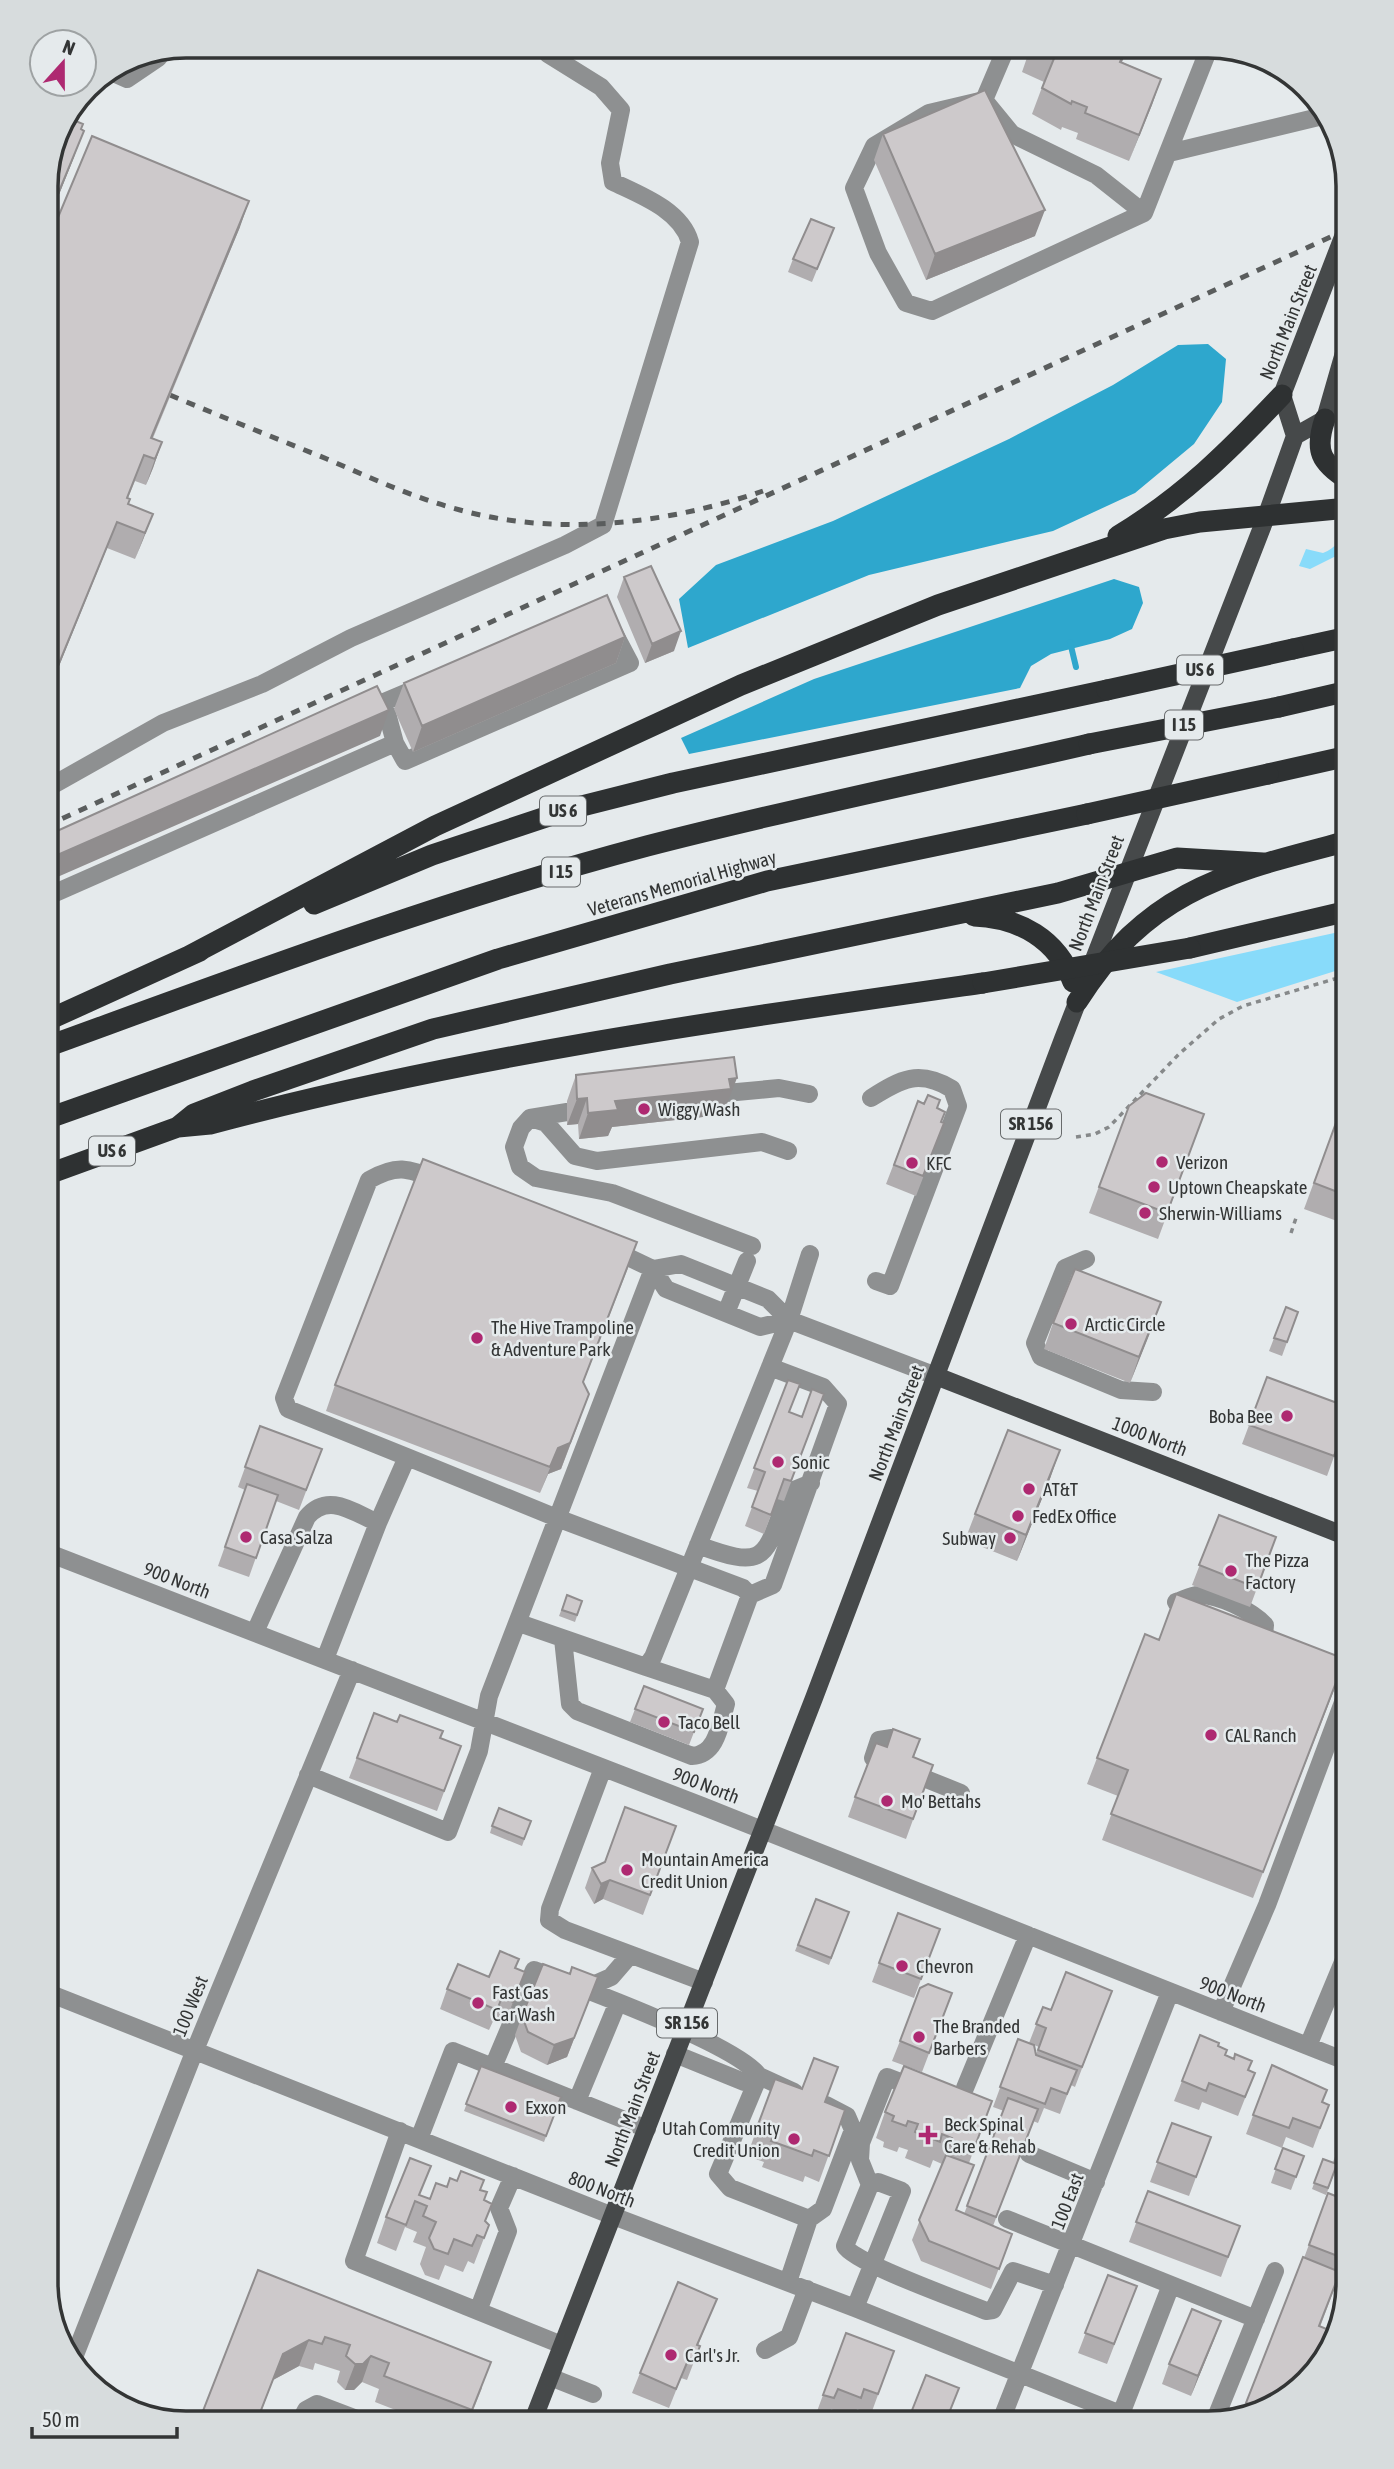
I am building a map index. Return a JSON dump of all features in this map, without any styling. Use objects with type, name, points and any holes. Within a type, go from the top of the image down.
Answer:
[{"type":"highway","points":[[1086,555],[1151,516],[1217,464],[1282,395]]},
{"type":"highway","points":[[1325,419],[1320,434],[1320,450],[1325,463],[1336,471]]},
{"type":"highway","points":[[189,956],[435,826],[741,685],[938,605],[1184,525],[1336,509]]},
{"type":"highway","name":"US 6","points":[[58,1016],[189,956],[432,855],[570,809],[673,783],[1336,640]]},
{"type":"highway","name":"Veterans Memorial Highway","points":[[58,1044],[302,954],[453,904],[647,846],[1089,744],[1336,694]]},
{"type":"highway","name":"Veterans Memorial Highway","points":[[58,1115],[498,959],[767,881],[1336,759]]},
{"type":"highway","points":[[1077,1002],[1119,945],[1166,904],[1203,884],[1263,863],[1336,844]]},
{"type":"highway","points":[[178,1127],[194,1114],[309,1070],[433,1029],[1058,893],[1177,858],[1263,863]]},
{"type":"highway","name":"US 6","points":[[58,1171],[178,1127],[210,1124],[428,1071],[576,1044],[983,983],[1190,948],[1336,914]]},
{"type":"highway","points":[[948,915],[988,917],[1014,923],[1038,934],[1066,962],[1077,1002]]},
{"type":"main road","name":"North Main Street","points":[[537,2411],[704,1982],[1126,873],[1266,517],[1294,436],[1282,395],[1336,257]]},
{"type":"main road","points":[[1294,436],[1325,419],[1336,383]]},
{"type":"main road","name":"1000 North","points":[[936,1376],[1336,1532]]},
{"type":"street","points":[[58,782],[163,723],[262,684],[351,638],[565,545],[603,525],[690,242],[686,228],[652,201],[612,182],[610,163],[621,110],[601,87],[554,58]]},
{"type":"street","points":[[984,100],[1002,58]]},
{"type":"street","points":[[984,100],[929,113],[874,146],[854,188],[878,253],[906,303],[932,312],[1144,213],[1205,58]]},
{"type":"street","points":[[120,76],[127,79],[151,63]]},
{"type":"street","points":[[984,100],[1012,134],[1096,175],[1144,213]]},
{"type":"street","points":[[1169,153],[1316,117]]},
{"type":"street","points":[[602,610],[630,663],[405,761],[395,743],[384,702],[602,610]]},
{"type":"street","points":[[58,892],[395,743]]},
{"type":"street","points":[[871,1098],[901,1079],[926,1078],[952,1089],[958,1106],[890,1286],[876,1281]]},
{"type":"street","points":[[726,1093],[779,1088],[809,1094]]},
{"type":"street","points":[[567,1112],[530,1118],[521,1128],[514,1147],[520,1167],[537,1178],[612,1193],[750,1253],[726,1313]]},
{"type":"street","points":[[530,1118],[546,1124],[575,1156],[597,1161],[762,1142],[788,1151]]},
{"type":"street","points":[[459,1189],[407,1168],[388,1169],[369,1180],[284,1398],[288,1409],[557,1518],[743,1588],[750,1595]]},
{"type":"street","points":[[588,1240],[653,1269],[666,1289],[760,1327],[789,1320]]},
{"type":"street","points":[[646,1667],[653,1657],[789,1320],[810,1254]]},
{"type":"street","points":[[1086,1259],[1065,1268],[1035,1343],[1041,1357],[1121,1390],[1153,1392]]},
{"type":"street","points":[[653,1269],[681,1264],[768,1299],[789,1320],[936,1376]]},
{"type":"street","points":[[308,1774],[448,1832],[479,1751],[482,1722],[489,1696],[520,1623],[557,1518],[653,1269]]},
{"type":"street","points":[[715,1690],[750,1595],[773,1585],[838,1404],[823,1387],[770,1367]]},
{"type":"street","points":[[325,1659],[407,1457]]},
{"type":"street","points":[[698,1545],[746,1560],[759,1556],[769,1543],[789,1492],[811,1483]]},
{"type":"street","points":[[255,1632],[293,1542],[317,1506],[338,1506],[378,1523]]},
{"type":"street","name":"900 North","points":[[58,1557],[1336,2057]]},
{"type":"street","points":[[1176,1602],[1198,1595],[1213,1598],[1257,1616],[1265,1625],[1265,1636]]},
{"type":"street","points":[[520,1623],[715,1690],[726,1704],[712,1748],[702,1756],[692,1756],[578,1711],[570,1704],[563,1639]]},
{"type":"street","name":"100 West","points":[[77,2350],[195,2050],[352,1670]]},
{"type":"street","points":[[1221,2011],[1267,1905],[1336,1723]]},
{"type":"street","points":[[892,1738],[879,1740],[873,1758],[961,1793]]},
{"type":"street","points":[[603,1768],[550,1909],[549,1920],[565,1930],[704,1982]]},
{"type":"street","points":[[965,2088],[1028,1935]]},
{"type":"street","points":[[584,1989],[611,1977],[630,1955]]},
{"type":"street","points":[[493,2067],[534,1970],[618,2002],[683,2032],[751,2065],[758,2077],[797,2093]]},
{"type":"street","points":[[1308,2046],[1336,1980]]},
{"type":"street","name":"100 East","points":[[1005,2411],[1072,2246],[1170,1992]]},
{"type":"street","name":"800 North","points":[[58,1997],[1114,2411]]},
{"type":"street","points":[[577,2101],[618,2002]]},
{"type":"street","points":[[419,2139],[453,2051],[647,2129]]},
{"type":"street","points":[[675,2053],[744,2082],[758,2077]]},
{"type":"street","points":[[758,2077],[718,2174],[730,2188],[809,2219]]},
{"type":"street","points":[[936,2096],[887,2077],[861,2143],[860,2160],[870,2185],[845,2246],[851,2254],[874,2265],[986,2311],[993,2310],[1013,2271],[1055,2285]]},
{"type":"street","points":[[788,2282],[809,2219],[823,2209],[853,2130],[847,2116],[826,2105]]},
{"type":"street","points":[[400,2132],[354,2261],[562,2345]]},
{"type":"street","points":[[1029,2154],[1096,2182]]},
{"type":"street","points":[[478,2311],[508,2231],[499,2208],[513,2176]]},
{"type":"street","points":[[855,2308],[902,2191],[878,2182],[870,2185]]},
{"type":"street","points":[[1007,2219],[1256,2319]]},
{"type":"street","points":[[1219,2410],[1275,2271]]},
{"type":"street","points":[[1122,2411],[1171,2285]]},
{"type":"street","points":[[765,2350],[789,2337],[807,2289]]},
{"type":"street","points":[[550,2377],[593,2394]]},
{"type":"street","points":[[305,2411],[317,2404],[335,2411]]},
{"type":"path","points":[[1076,1136],[1095,1135],[1109,1127],[1179,1054],[1231,1012],[1336,979]]},
{"type":"path","points":[[1291,1233],[1297,1215]]},
{"type":"shaded area","points":[[1208,344],[1226,359],[1222,402],[1194,444],[1135,493],[1053,531],[869,575],[688,648],[679,599],[716,565],[833,521],[1009,439],[1113,385],[1178,345]]},
{"type":"shaded area","points":[[1335,546],[1336,557],[1310,569],[1299,566],[1306,549],[1323,553]]},
{"type":"shaded area","points":[[1114,579],[1139,587],[1143,603],[1132,629],[1110,639],[1051,654],[1031,666],[1020,688],[689,754],[681,738],[814,679]]},
{"type":"shaded area","points":[[1336,933],[1336,971],[1237,1002],[1156,972]]},
{"type":"building","points":[[1054,58],[1122,58],[1120,62],[1161,79],[1139,135],[1085,113],[1087,107],[1072,101],[1071,104],[1042,88]]},
{"type":"building","points":[[985,90],[1045,210],[935,254],[883,134]]},
{"type":"building","points":[[76,121],[83,124],[81,129],[84,131],[58,194],[60,161],[67,137]]},
{"type":"building","points":[[92,136],[249,201],[151,438],[162,442],[155,459],[144,455],[127,498],[130,499],[128,504],[153,514],[145,533],[117,522],[58,666],[58,217]]},
{"type":"building","points":[[811,219],[834,228],[817,269],[793,259]]},
{"type":"building","points":[[651,566],[681,631],[652,644],[624,577]]},
{"type":"building","points":[[607,595],[625,637],[422,726],[404,683]]},
{"type":"building","points":[[377,686],[389,710],[58,855],[58,831]]},
{"type":"building","points":[[734,1057],[737,1078],[729,1079],[731,1089],[615,1101],[618,1110],[588,1113],[587,1098],[577,1099],[576,1075]]},
{"type":"building","points":[[1146,1093],[1204,1114],[1167,1213],[1099,1187],[1129,1106]]},
{"type":"building","name":"KFC","points":[[928,1095],[940,1100],[937,1108],[945,1112],[941,1122],[944,1123],[923,1176],[894,1165],[918,1101],[924,1104]]},
{"type":"building","points":[[1336,1123],[1336,1191],[1314,1183]]},
{"type":"building","name":"The Hive Trampoline & Adventure Park","points":[[423,1159],[637,1242],[583,1382],[589,1394],[570,1443],[558,1448],[550,1467],[335,1385]]},
{"type":"building","points":[[1075,1269],[1161,1302],[1139,1357],[1053,1323]]},
{"type":"building","points":[[1286,1307],[1298,1312],[1287,1342],[1274,1338]]},
{"type":"building","points":[[1267,1377],[1336,1403],[1336,1450],[1334,1456],[1249,1425]]},
{"type":"building","name":"Sonic","points":[[788,1380],[800,1384],[789,1412],[802,1417],[812,1389],[824,1394],[791,1481],[784,1479],[771,1515],[752,1507],[765,1472],[754,1468]]},
{"type":"building","points":[[260,1426],[322,1449],[306,1490],[245,1467]]},
{"type":"building","points":[[1008,1430],[1060,1450],[1026,1535],[975,1514]]},
{"type":"building","name":"Casa Salza","points":[[247,1484],[278,1495],[256,1558],[225,1547]]},
{"type":"building","name":"The Pizza Factory","points":[[1219,1515],[1276,1537],[1257,1588],[1199,1565]]},
{"type":"building","name":"CAL Ranch","points":[[1176,1594],[1336,1656],[1336,1682],[1263,1872],[1111,1814],[1128,1770],[1097,1758],[1145,1634],[1159,1640]]},
{"type":"building","points":[[567,1595],[582,1601],[577,1615],[562,1610]]},
{"type":"building","points":[[644,1686],[703,1709],[694,1732],[635,1709]]},
{"type":"building","points":[[374,1713],[397,1722],[400,1715],[443,1731],[440,1738],[461,1746],[444,1791],[357,1758]]},
{"type":"building","name":"Mo' Bettahs","points":[[893,1729],[920,1739],[913,1757],[933,1765],[913,1819],[855,1797],[876,1743],[887,1747]]},
{"type":"building","points":[[625,1807],[676,1826],[650,1895],[610,1880],[601,1884],[592,1868],[605,1862]]},
{"type":"building","points":[[499,1808],[531,1821],[524,1839],[492,1826]]},
{"type":"building","points":[[816,1899],[849,1912],[831,1958],[798,1945]]},
{"type":"building","points":[[898,1913],[940,1929],[921,1979],[879,1963]]},
{"type":"building","points":[[500,1951],[519,1959],[515,1968],[525,1972],[513,2002],[502,1997],[497,2010],[447,1989],[458,1964],[489,1977]]},
{"type":"building","points":[[543,1964],[570,1974],[572,1967],[598,1977],[574,2038],[554,2045],[528,2032],[522,2016]]},
{"type":"building","points":[[1066,1972],[1112,1991],[1082,2067],[1038,2050],[1046,2028],[1036,2024],[1043,2007],[1051,2010]]},
{"type":"building","name":"The Branded Barbers","points":[[928,1984],[952,1993],[929,2053],[900,2041],[920,1988]]},
{"type":"building","points":[[1200,2035],[1219,2043],[1218,2046],[1227,2050],[1225,2055],[1234,2059],[1235,2054],[1252,2061],[1248,2070],[1255,2073],[1245,2097],[1209,2083],[1206,2091],[1182,2081]]},
{"type":"building","points":[[1018,2039],[1034,2045],[1036,2055],[1077,2070],[1067,2094],[1051,2088],[1045,2104],[1000,2087]]},
{"type":"building","points":[[814,2058],[838,2067],[825,2102],[845,2110],[829,2156],[814,2150],[812,2156],[771,2141],[774,2136],[756,2130],[775,2079],[802,2089]]},
{"type":"building","points":[[1272,2065],[1327,2090],[1322,2102],[1329,2105],[1320,2128],[1293,2118],[1289,2128],[1253,2115]]},
{"type":"building","name":"Exxon","points":[[481,2066],[561,2097],[546,2136],[466,2104]]},
{"type":"building","points":[[904,2066],[992,2101],[975,2146],[966,2143],[963,2150],[949,2145],[952,2138],[942,2134],[940,2142],[915,2132],[918,2124],[908,2121],[906,2126],[892,2121],[894,2116],[885,2112]]},
{"type":"building","points":[[1008,2098],[1038,2109],[996,2217],[967,2206]]},
{"type":"building","points":[[1172,2123],[1211,2137],[1196,2177],[1157,2162]]},
{"type":"building","points":[[1283,2148],[1304,2156],[1296,2177],[1275,2169]]},
{"type":"building","points":[[946,2155],[974,2165],[956,2210],[1012,2234],[999,2269],[929,2241],[919,2220]]},
{"type":"building","points":[[410,2158],[431,2166],[419,2195],[430,2199],[436,2183],[447,2187],[450,2178],[457,2181],[461,2171],[484,2180],[480,2190],[487,2192],[484,2200],[492,2204],[485,2221],[489,2225],[484,2238],[477,2235],[472,2246],[454,2239],[448,2254],[434,2249],[429,2238],[436,2222],[423,2216],[427,2206],[415,2201],[406,2225],[386,2217]]},
{"type":"building","points":[[1323,2159],[1336,2164],[1328,2188],[1314,2183]]},
{"type":"building","points":[[1148,2191],[1240,2226],[1228,2257],[1136,2222]]},
{"type":"building","points":[[1328,2193],[1336,2196],[1336,2255],[1309,2245]]},
{"type":"building","points":[[1303,2257],[1336,2270],[1336,2282],[1319,2326],[1328,2330],[1310,2361],[1286,2385],[1265,2398],[1246,2403]]},
{"type":"building","points":[[258,2270],[491,2362],[472,2410],[384,2376],[389,2363],[371,2356],[363,2364],[355,2364],[346,2356],[350,2345],[325,2337],[322,2344],[309,2340],[283,2354],[261,2411],[203,2411]]},
{"type":"building","points":[[1108,2275],[1137,2286],[1114,2344],[1085,2333]]},
{"type":"building","name":"Carl's Jr.","points":[[678,2282],[717,2299],[697,2345],[700,2346],[694,2361],[689,2358],[676,2389],[640,2373]]},
{"type":"building","points":[[1192,2309],[1221,2321],[1198,2376],[1169,2364]]},
{"type":"building","points":[[846,2333],[894,2351],[878,2394],[864,2389],[861,2398],[838,2389],[834,2398],[823,2395]]},
{"type":"building","points":[[926,2375],[959,2388],[950,2411],[912,2411]]},
{"type":"waterway","points":[[1070,642],[1076,667]]},
{"type":"railway","points":[[58,820],[1336,235]]},
{"type":"railway","points":[[170,395],[409,494],[460,510],[498,518],[574,525],[613,523],[689,512],[763,491]]},
{"type":"place","name":"Wiggy Wash","points":[[644,1109]]},
{"type":"place","name":"Verizon","points":[[1162,1162]]},
{"type":"place","name":"KFC","points":[[912,1163]]},
{"type":"place","name":"Uptown Cheapskate","points":[[1154,1187]]},
{"type":"place","name":"Sherwin-Williams","points":[[1145,1213]]},
{"type":"place","name":"Arctic Circle","points":[[1071,1324]]},
{"type":"place","name":"The Hive Trampoline & Adventure Park","points":[[477,1338]]},
{"type":"place","name":"Boba Bee","points":[[1287,1416]]},
{"type":"place","name":"Sonic","points":[[778,1462]]},
{"type":"place","name":"AT&T","points":[[1029,1489]]},
{"type":"place","name":"FedEx Office","points":[[1018,1516]]},
{"type":"place","name":"Casa Salza","points":[[246,1537]]},
{"type":"place","name":"Subway","points":[[1010,1538]]},
{"type":"place","name":"The Pizza Factory","points":[[1231,1571]]},
{"type":"place","name":"Taco Bell","points":[[664,1722]]},
{"type":"place","name":"CAL Ranch","points":[[1211,1735]]},
{"type":"place","name":"Mo' Bettahs","points":[[887,1801]]},
{"type":"place","name":"Mountain America Credit Union","points":[[627,1870]]},
{"type":"place","name":"Chevron","points":[[902,1966]]},
{"type":"place","name":"Fast Gas Car Wash","points":[[478,2003]]},
{"type":"place","name":"The Branded Barbers","points":[[919,2037]]},
{"type":"place","name":"Exxon","points":[[511,2107]]},
{"type":"place","name":"Beck Spinal Care & Rehab","points":[[928,2135]]},
{"type":"place","name":"Utah Community Credit Union","points":[[794,2139]]},
{"type":"place","name":"Carl's Jr.","points":[[671,2355]]}]
